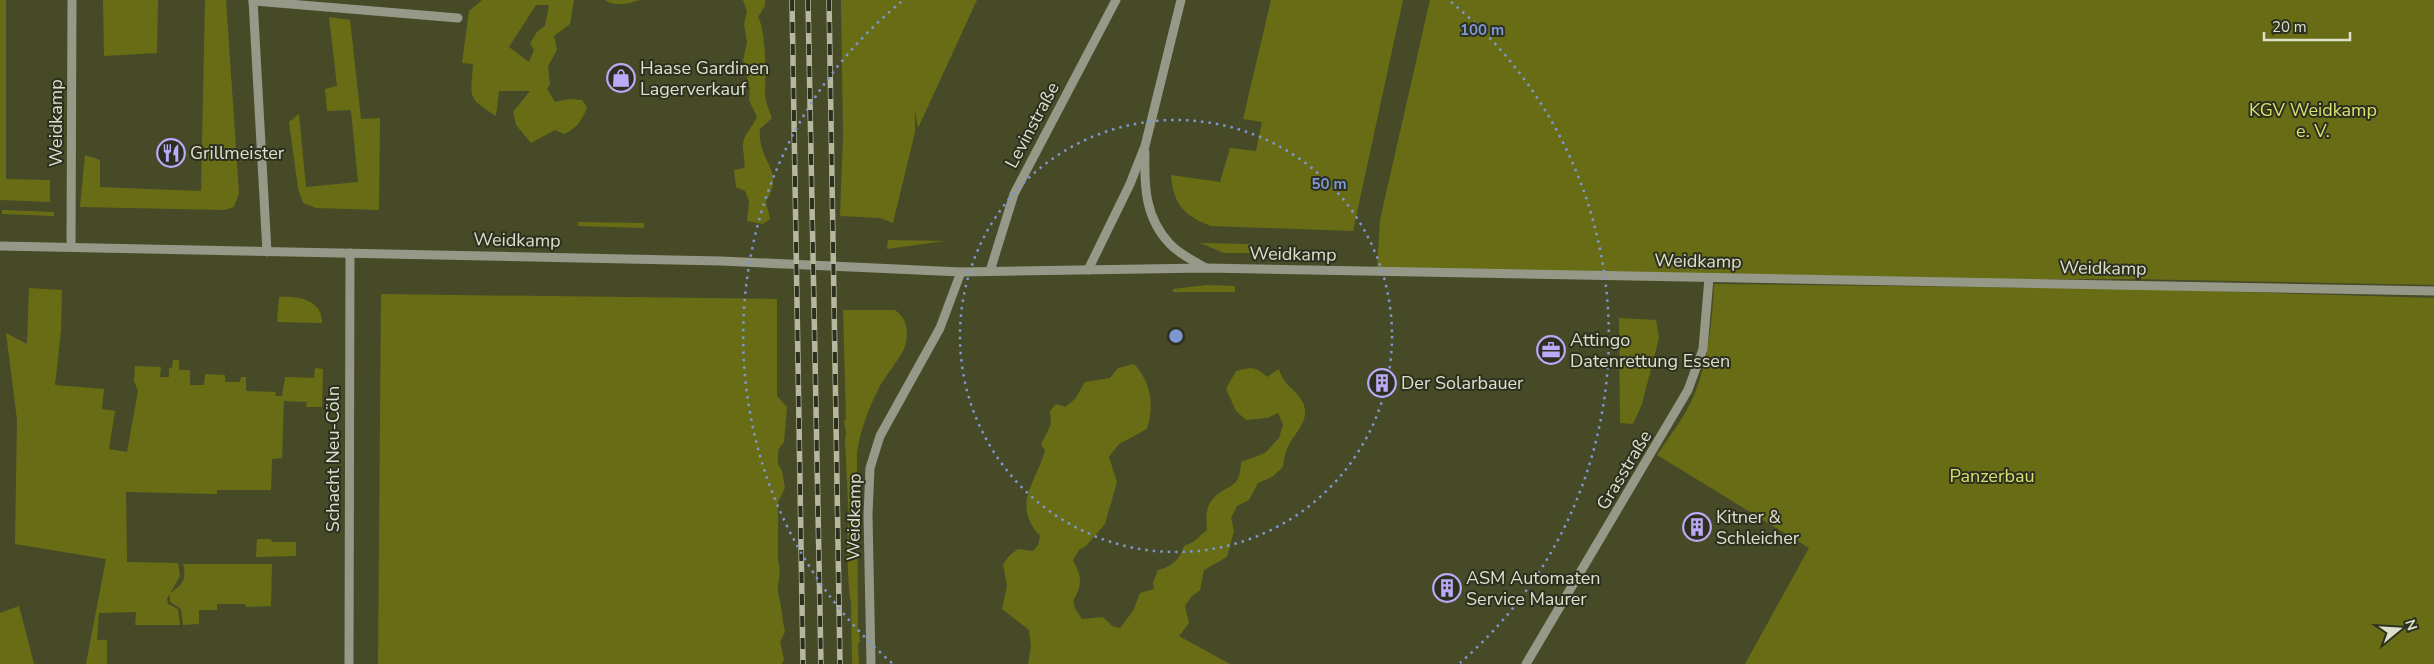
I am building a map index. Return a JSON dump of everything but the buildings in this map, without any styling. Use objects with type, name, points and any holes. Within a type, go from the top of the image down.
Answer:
[{"type":"street","name":"Weidkamp","points":[[72,0],[72,247]]},
{"type":"street","points":[[267,252],[253,0],[458,18]]},
{"type":"street","name":"Levinstraße","points":[[990,271],[1014,194],[1116,0]]},
{"type":"street","points":[[1088,270],[1130,184],[1145,146],[1181,0]]},
{"type":"street","points":[[1145,146],[1144,180],[1148,205],[1155,225],[1171,245],[1206,268]]},
{"type":"street","name":"Weidkamp","points":[[0,246],[721,261],[877,270],[961,272],[1206,268],[2434,291]]},
{"type":"street","name":"Schacht Neu-Cöln","points":[[349,664],[350,253]]},
{"type":"street","name":"Weidkamp","points":[[871,664],[868,515],[870,468],[880,436],[940,328],[961,272]]},
{"type":"street","name":"Grasstraße","points":[[1526,664],[1688,390],[1703,348],[1708,278]]},
{"type":"green space","points":[[0,0],[6,0],[6,179],[50,180],[50,202],[0,200]]},
{"type":"green space","points":[[103,0],[158,0],[157,53],[104,56]]},
{"type":"green space","points":[[205,0],[226,0],[239,193],[234,207],[225,210],[80,207],[85,155],[100,160],[100,187],[201,191]]},
{"type":"green space","points":[[482,0],[574,0],[570,24],[554,36],[557,50],[548,66],[550,84],[547,89],[555,102],[569,99],[582,100],[587,107],[576,127],[564,134],[555,130],[531,143],[516,125],[513,112],[530,91],[499,91],[496,116],[479,105],[471,90],[473,64],[462,63],[469,11]],"holes":[[[536,5],[549,5],[545,26],[537,32],[530,43],[534,50],[529,62],[509,47]]]},
{"type":"green space","points":[[605,0],[639,0],[626,4],[612,4]]},
{"type":"green space","points":[[743,0],[765,0],[765,6],[758,17],[761,23],[764,42],[765,97],[772,118],[760,129],[760,140],[773,181],[766,201],[770,219],[763,224],[747,221],[749,201],[745,191],[736,187],[734,170],[744,168],[743,143],[745,136],[757,117],[749,100],[750,89],[743,60],[747,43],[744,24],[747,11]]},
{"type":"green space","points":[[841,0],[977,0],[918,128],[915,111],[915,132],[893,223],[880,218],[840,216],[843,135]]},
{"type":"green space","points":[[1271,0],[1403,0],[1353,231],[1211,226],[1187,213],[1174,194],[1171,175],[1220,182],[1230,148],[1256,151],[1262,122],[1243,119]]},
{"type":"green space","name":"KGV Weidkamp e. V.","points":[[1430,0],[2434,0],[2434,285],[2131,279],[1862,280],[1377,270],[1380,220]]},
{"type":"green space","points":[[329,17],[350,20],[361,119],[380,118],[379,210],[316,208],[303,203],[298,188],[289,122],[299,114],[306,187],[358,182],[351,110],[327,111],[325,89],[337,86]]},
{"type":"green space","points":[[2,210],[54,212],[54,216],[2,214]]},
{"type":"green space","points":[[578,222],[644,223],[644,228],[578,226]]},
{"type":"green space","points":[[888,240],[945,241],[887,249]]},
{"type":"green space","points":[[1200,243],[1250,244],[1250,253],[1224,253]]},
{"type":"green space","name":"Panzerbau","points":[[1714,284],[2139,289],[2434,298],[2434,664],[1745,664],[1809,548],[1657,455],[1678,425],[1700,380],[1709,339]]},
{"type":"green space","points":[[1207,285],[1235,286],[1235,292],[1173,292],[1173,289]]},
{"type":"green space","points":[[29,288],[62,290],[61,331],[55,385],[104,389],[102,409],[115,411],[109,449],[127,452],[138,391],[134,381],[135,366],[161,367],[160,377],[169,377],[169,368],[172,368],[173,360],[179,360],[179,370],[190,370],[190,385],[204,385],[205,374],[225,375],[225,382],[240,382],[241,377],[246,377],[246,391],[276,392],[275,396],[282,396],[285,377],[314,378],[315,368],[323,369],[322,407],[306,407],[307,402],[284,401],[282,458],[272,459],[271,490],[217,490],[217,494],[126,492],[127,562],[178,563],[180,576],[167,599],[168,604],[178,609],[180,625],[135,625],[136,612],[99,613],[97,640],[107,640],[107,664],[86,664],[106,559],[15,544],[17,420],[6,333],[27,344]]},
{"type":"green space","points":[[381,294],[777,299],[777,396],[787,407],[784,442],[778,450],[778,464],[782,471],[785,488],[778,502],[778,562],[780,571],[778,593],[785,632],[780,642],[784,659],[782,664],[378,664]]},
{"type":"green space","points":[[279,297],[301,298],[313,304],[321,315],[322,323],[277,322]]},
{"type":"green space","points":[[843,310],[895,310],[902,317],[906,325],[907,334],[905,348],[880,386],[869,410],[857,452],[859,664],[852,664],[848,561],[849,522],[844,421],[846,419]]},
{"type":"green space","points":[[1619,318],[1656,320],[1659,338],[1642,404],[1633,424],[1620,423]]},
{"type":"green space","points":[[1134,364],[1145,379],[1148,387],[1151,403],[1149,420],[1147,429],[1119,444],[1109,457],[1117,482],[1105,524],[1086,546],[1079,550],[1073,560],[1080,580],[1074,603],[1082,619],[1103,617],[1112,626],[1120,628],[1133,611],[1140,593],[1154,589],[1153,583],[1158,570],[1168,567],[1175,562],[1184,546],[1193,542],[1207,530],[1206,518],[1210,502],[1218,494],[1235,483],[1240,472],[1241,462],[1265,453],[1279,438],[1283,425],[1278,413],[1267,418],[1246,420],[1236,411],[1226,389],[1236,371],[1253,368],[1267,377],[1279,369],[1284,380],[1300,398],[1305,408],[1304,419],[1288,447],[1283,467],[1272,477],[1258,483],[1249,500],[1237,506],[1231,518],[1234,531],[1227,557],[1204,570],[1200,590],[1192,596],[1185,606],[1189,623],[1179,636],[1230,664],[1028,664],[1031,646],[1029,630],[1002,609],[1007,586],[1003,564],[1018,549],[1033,551],[1038,545],[1040,536],[1027,514],[1026,504],[1045,450],[1041,445],[1051,424],[1050,411],[1056,404],[1065,407],[1075,399],[1085,382],[1110,378],[1118,368]]},
{"type":"green space","points":[[257,539],[271,539],[272,542],[296,542],[296,556],[256,557]]},
{"type":"green space","points":[[183,564],[272,564],[271,606],[246,607],[245,604],[217,604],[217,610],[199,610],[199,624],[183,625],[181,609],[170,602],[170,593],[183,581]]},
{"type":"green space","points":[[19,606],[34,664],[0,664],[0,613]]},
{"type":"railway","points":[[792,0],[803,664]]},
{"type":"railway","points":[[808,0],[821,664]]},
{"type":"railway","points":[[829,0],[840,664]]},
{"type":"place","name":"Haase Gardinen Lagerverkauf","points":[[621,78]]},
{"type":"place","name":"Grillmeister","points":[[171,153]]},
{"type":"place","name":"Attingo Datenrettung Essen","points":[[1551,350]]},
{"type":"place","name":"Der Solarbauer","points":[[1382,383]]},
{"type":"place","name":"Kitner & Schleicher","points":[[1697,527]]},
{"type":"place","name":"ASM Automaten Service Maurer","points":[[1447,588]]}]
